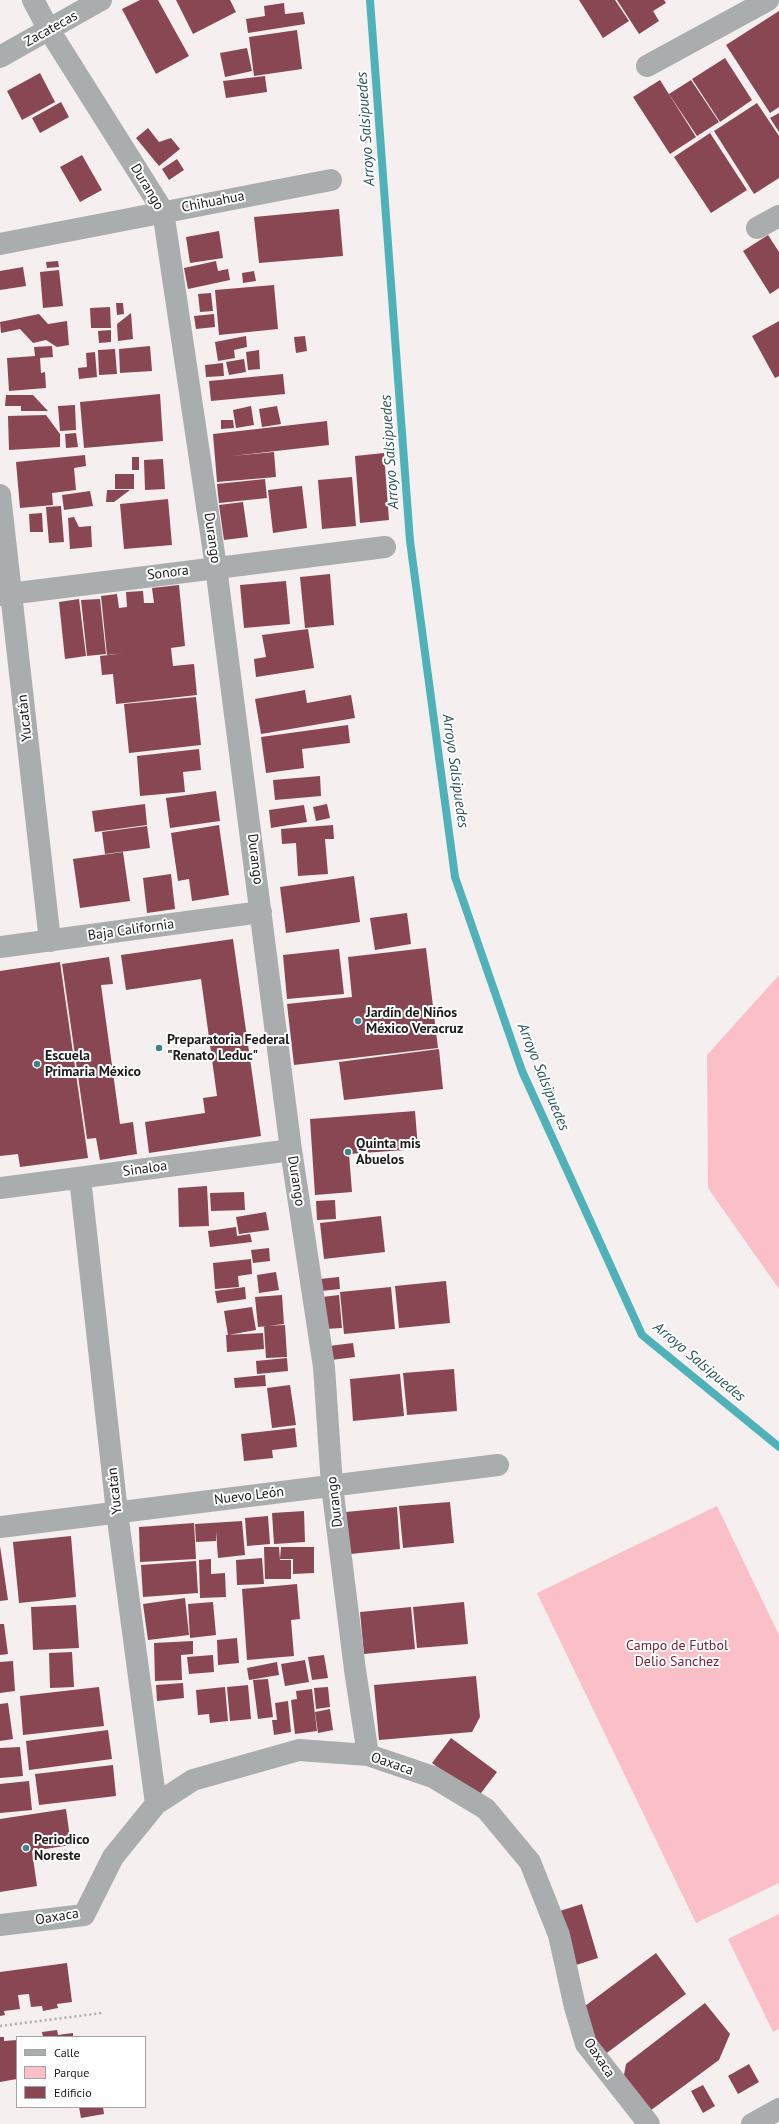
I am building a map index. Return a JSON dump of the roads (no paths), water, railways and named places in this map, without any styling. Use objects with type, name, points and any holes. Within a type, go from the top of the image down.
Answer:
[{"type":"street","name":"Durango","points":[[33,0],[49,30],[163,211],[216,567],[262,912],[291,1150],[324,1367],[332,1486],[354,1670],[368,1755]]},
{"type":"street","name":"Zacatecas","points":[[0,56],[101,0]]},
{"type":"street","points":[[647,66],[768,0]]},
{"type":"street","name":"Chihuahua","points":[[0,244],[163,211],[331,180]]},
{"type":"street","points":[[757,228],[779,216]]},
{"type":"street","name":"Yucatán","points":[[0,495],[6,594],[50,940]]},
{"type":"street","name":"Sonora","points":[[6,594],[385,547]]},
{"type":"street","name":"Baja California","points":[[0,947],[262,912]]},
{"type":"street","name":"Sinaloa","points":[[0,1188],[291,1150]]},
{"type":"street","name":"Yucatán","points":[[80,1178],[117,1512],[156,1804]]},
{"type":"street","name":"Nuevo León","points":[[0,1527],[498,1465]]},
{"type":"street","name":"Oaxaca","points":[[0,1925],[84,1915],[113,1857],[156,1804],[193,1780],[300,1750],[368,1755],[433,1777],[486,1810],[530,1862],[559,1935],[575,2007],[586,2044],[649,2124]]},
{"type":"street","points":[[752,2124],[779,2109]]},
{"type":"waterway","name":"Arroyo Salsipuedes","points":[[370,0],[410,541],[455,877],[522,1071],[642,1335],[779,1447]]},
{"type":"place","name":"Jardín de Niños México Veracruz","points":[[358,1021]]},
{"type":"place","name":"Preparatoria Federal \"Renato Leduc\"","points":[[159,1048]]},
{"type":"place","name":"Escuela Primaria México","points":[[37,1064]]},
{"type":"place","name":"Quinta mis Abuelos","points":[[348,1152]]},
{"type":"place","name":"Periodico Noreste","points":[[26,1848]]},
{"type":"park label","name":"Campo de Futbol Delio Sanchez","points":[[677,1654]]}]
